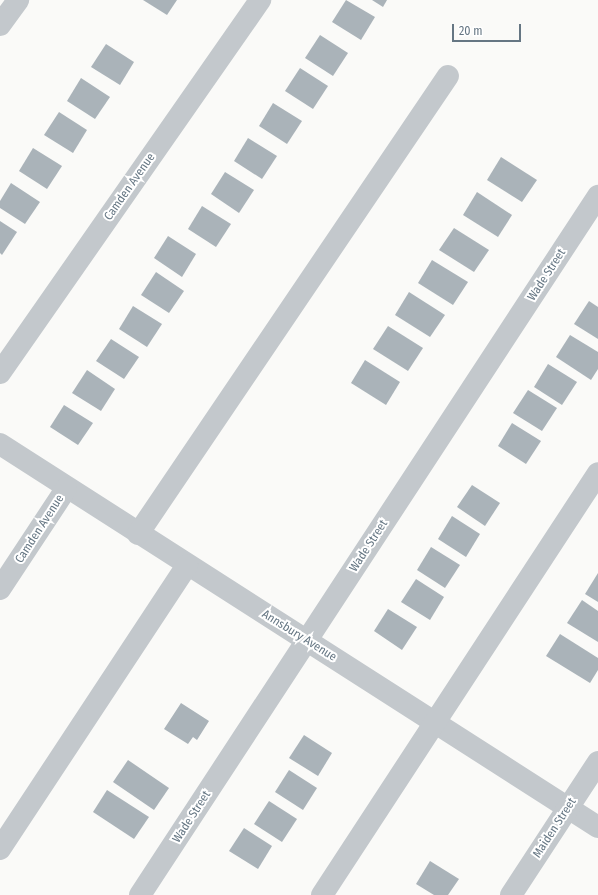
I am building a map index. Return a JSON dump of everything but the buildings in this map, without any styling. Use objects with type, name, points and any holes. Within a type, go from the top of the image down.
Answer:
[{"type":"street","points":[[0,25],[18,0]]},
{"type":"street","name":"Camden Avenue","points":[[0,373],[260,0]]},
{"type":"street","points":[[138,534],[448,76]]},
{"type":"street","name":"Wade Street","points":[[140,895],[598,196]]},
{"type":"street","name":"Annsbury Avenue","points":[[0,444],[66,489],[598,827]]},
{"type":"street","points":[[322,895],[598,473]]},
{"type":"street","name":"Camden Avenue","points":[[0,589],[66,489]]},
{"type":"street","points":[[0,849],[187,565]]},
{"type":"street","name":"Maiden Street","points":[[511,895],[598,762]]}]
